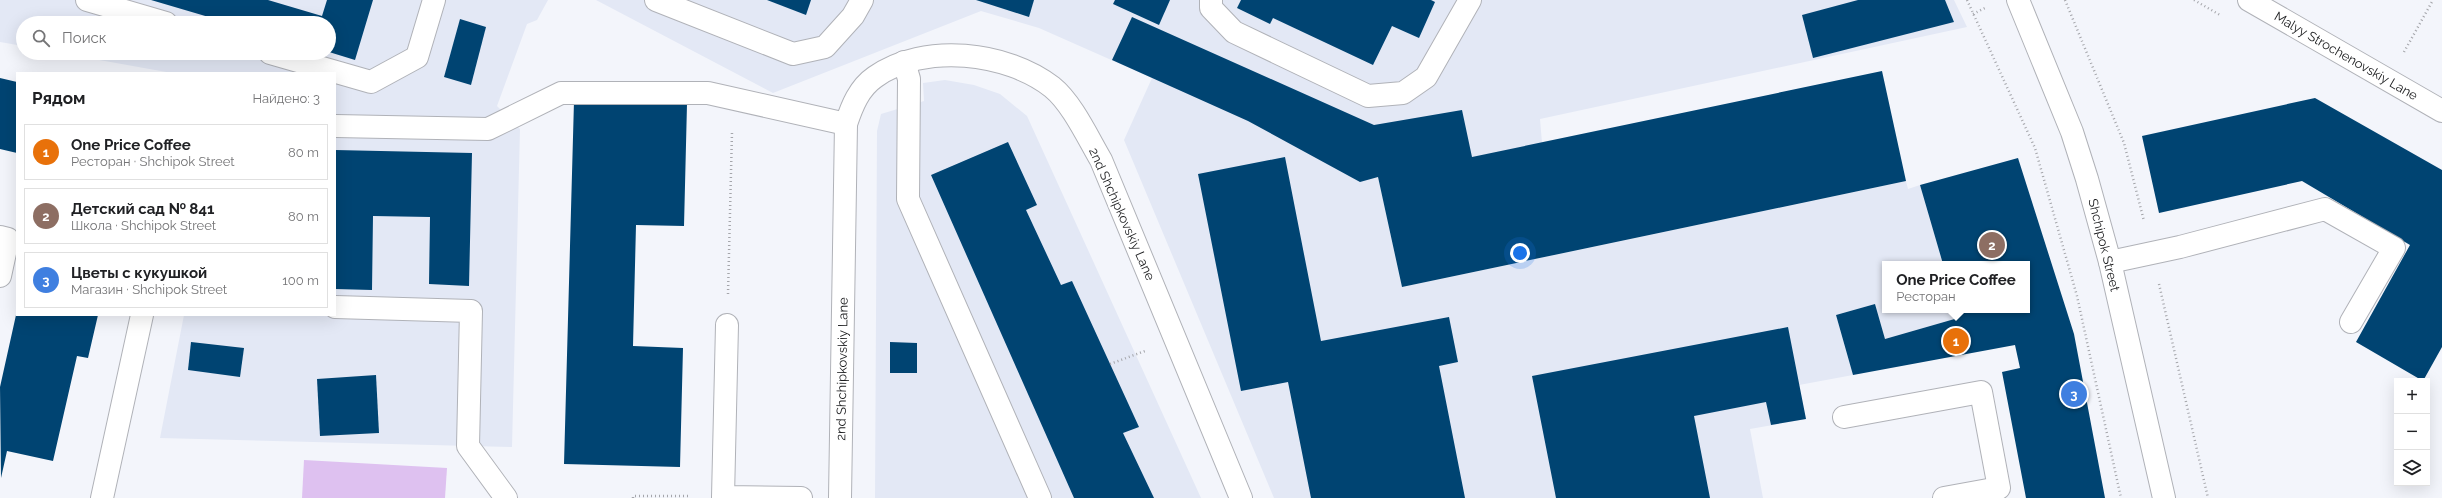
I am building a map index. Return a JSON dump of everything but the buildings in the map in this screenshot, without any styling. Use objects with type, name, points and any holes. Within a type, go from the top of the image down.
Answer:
[{"type":"street","points":[[87,0],[142,16]]},
{"type":"street","points":[[294,60],[371,82],[417,57],[434,0]]},
{"type":"street","points":[[656,0],[793,54],[825,47],[854,16],[862,0]]},
{"type":"street","points":[[1211,0],[1211,8],[1234,32],[1368,96],[1403,93],[1426,77],[1470,0]]},
{"type":"street","name":"Shchipok Street","points":[[2018,0],[2072,132],[2110,262],[2164,498]]},
{"type":"street","name":"Malyy Strochenovskiy Lane","points":[[2249,0],[2442,111]]},
{"type":"street","name":"2nd Shchipkovskiy Lane","points":[[840,498],[846,124],[855,99],[875,77],[904,62],[944,54],[985,58],[1021,68],[1053,88],[1074,114],[1101,160],[1241,498]]},
{"type":"street","points":[[904,62],[910,79],[908,199],[1040,498]]},
{"type":"street","points":[[336,126],[488,129],[561,93],[708,93],[846,124]]},
{"type":"street","points":[[2110,262],[2180,247],[2325,209],[2394,248],[2351,322]]},
{"type":"street","points":[[0,237],[8,238],[0,276]]},
{"type":"street","points":[[336,307],[471,311],[468,446],[506,498]]},
{"type":"street","points":[[102,498],[142,316]]},
{"type":"street","points":[[727,325],[723,496],[800,498]]},
{"type":"street","points":[[1844,417],[1981,392],[1999,488],[1944,498]]},
{"type":"path","points":[[1967,0],[2035,148],[2077,296],[2121,498]]},
{"type":"path","points":[[2402,55],[2433,0]]},
{"type":"path","points":[[1973,14],[1985,8]]},
{"type":"path","points":[[727,325],[733,99]]},
{"type":"path","points":[[1110,364],[1146,350]]},
{"type":"path","points":[[633,498],[633,496],[723,496]]},
{"type":"shaded area","points":[[0,0],[548,0],[537,20],[527,24],[497,106],[520,129],[512,447],[160,438],[184,316],[336,316],[336,72],[166,72],[99,60],[336,60],[336,16],[16,16],[16,45],[0,42]]},
{"type":"shaded area","points":[[596,0],[1954,0],[1967,27],[1540,119],[1542,143],[1378,177],[1402,287],[1906,181],[1908,189],[1920,185],[1942,261],[1882,261],[1882,313],[1957,313],[1958,318],[1885,339],[1875,304],[1836,315],[1853,375],[1799,385],[1806,419],[1750,429],[1763,498],[1274,498],[1124,140],[1152,78],[1039,28],[981,11],[773,93]]},
{"type":"shaded area","points":[[945,80],[974,85],[1000,94],[1027,116],[1201,498],[875,498],[877,131],[881,114],[924,101],[923,83]]},
{"type":"shaded area","points":[[304,460],[447,468],[445,498],[302,498]]},
{"type":"place","name":"Детский сад № 841","points":[[1992,245]]},
{"type":"place","name":"One Price Coffee","points":[[1956,341]]},
{"type":"place","name":"Цветы с кукушкой","points":[[2074,394]]}]
